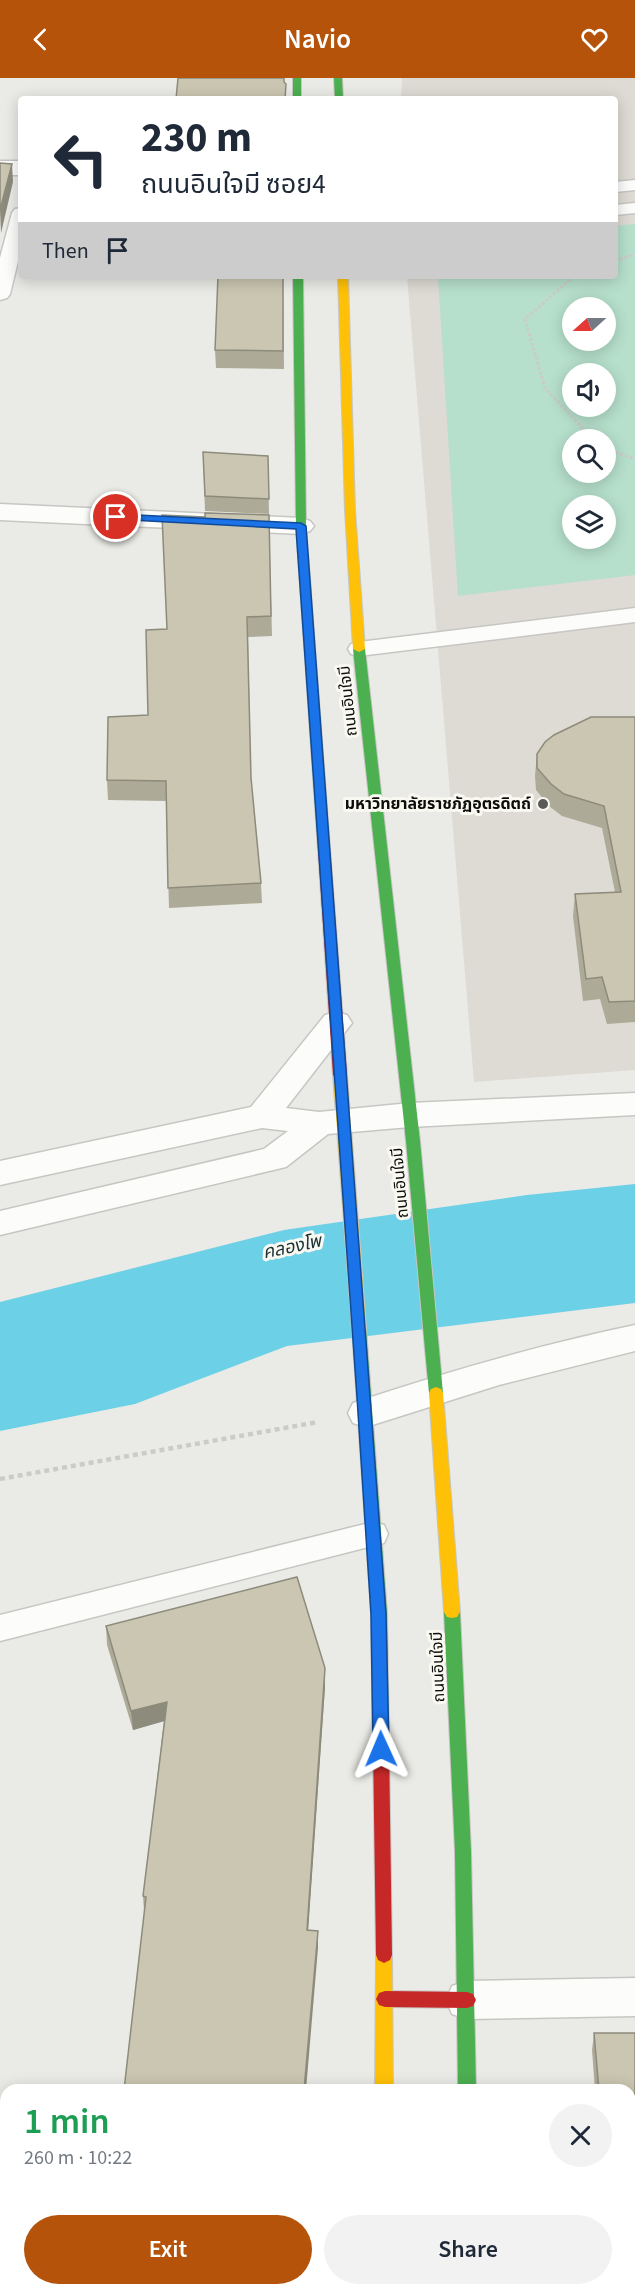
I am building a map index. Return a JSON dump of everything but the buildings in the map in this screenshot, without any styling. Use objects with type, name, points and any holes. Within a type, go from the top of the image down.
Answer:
[{"type":"main road","points":[[297,78],[297,96]]},
{"type":"main road","points":[[338,78],[339,96]]},
{"type":"main road","name":"ถนนอินใจมี","points":[[298,279],[301,526],[336,1023],[336,1130],[364,1397],[379,1625],[384,2084]]},
{"type":"main road","name":"ถนนอินใจมี","points":[[343,279],[347,448],[359,650],[411,1128],[453,1612],[467,2000],[467,2084]]},
{"type":"main road","points":[[384,1999],[467,2000]]},
{"type":"street","points":[[0,168],[18,168]]},
{"type":"street","points":[[0,512],[301,526]]},
{"type":"street","points":[[262,1116],[336,1023]]},
{"type":"street","points":[[0,1173],[262,1116],[336,1130],[411,1128],[635,1104]]},
{"type":"street","points":[[0,1223],[274,1160],[336,1130]]},
{"type":"street","points":[[364,1397],[434,1379],[635,1338]]},
{"type":"street","points":[[467,2000],[635,1997]]},
{"type":"lane","points":[[618,187],[635,185]]},
{"type":"lane","points":[[618,210],[635,208]]},
{"type":"lane","points":[[0,294],[18,225]]},
{"type":"lane","points":[[359,650],[635,615]]},
{"type":"lane","points":[[0,1628],[373,1534]]},
{"type":"path","points":[[618,260],[635,254]]},
{"type":"path","points":[[571,279],[525,319],[545,388],[584,429]]},
{"type":"path","points":[[616,452],[635,459]]},
{"type":"path","points":[[0,1479],[364,1397]]},
{"type":"shaded area","name":"มหาวิทยาลัยราชภัฏอุตรดิตถ์","points":[[402,78],[635,78],[635,1070],[474,1082],[407,279],[618,279],[618,96],[401,96]]},
{"type":"green space","points":[[635,224],[635,575],[458,596],[438,279],[618,279],[618,226]]},
{"type":"water","name":"คลองโพ","points":[[635,1184],[635,1303],[287,1346],[135,1404],[0,1431],[0,1302],[284,1230],[527,1195]]},
{"type":"traffic: fast","points":[[297,78],[297,96]]},
{"type":"traffic: fast","points":[[338,78],[339,96]]},
{"type":"traffic: fast","points":[[298,279],[301,526],[324,849]]},
{"type":"traffic: fast","points":[[359,649],[413,1141],[436,1393]]},
{"type":"traffic: fast","points":[[359,1328],[379,1613],[381,1745]]},
{"type":"traffic: fast","points":[[452,1612],[463,1852],[467,2084]]},
{"type":"traffic: slow","points":[[343,279],[350,510],[359,649]]},
{"type":"traffic: slow","points":[[340,1075],[359,1328]]},
{"type":"traffic: slow","points":[[436,1393],[452,1612]]},
{"type":"traffic: slow","points":[[384,1955],[384,2084]]},
{"type":"traffic: jam","points":[[324,849],[340,1075]]},
{"type":"traffic: jam","points":[[381,1745],[384,1955]]},
{"type":"traffic: jam","points":[[385,1999],[467,2000]]},
{"type":"place","name":"มหาวิทยาลัยราชภัฏอุตรดิตถ์","points":[[543,804]]},
{"type":"route","points":[[116,517],[301,526],[364,1397],[378,1614],[381,1749]]}]
